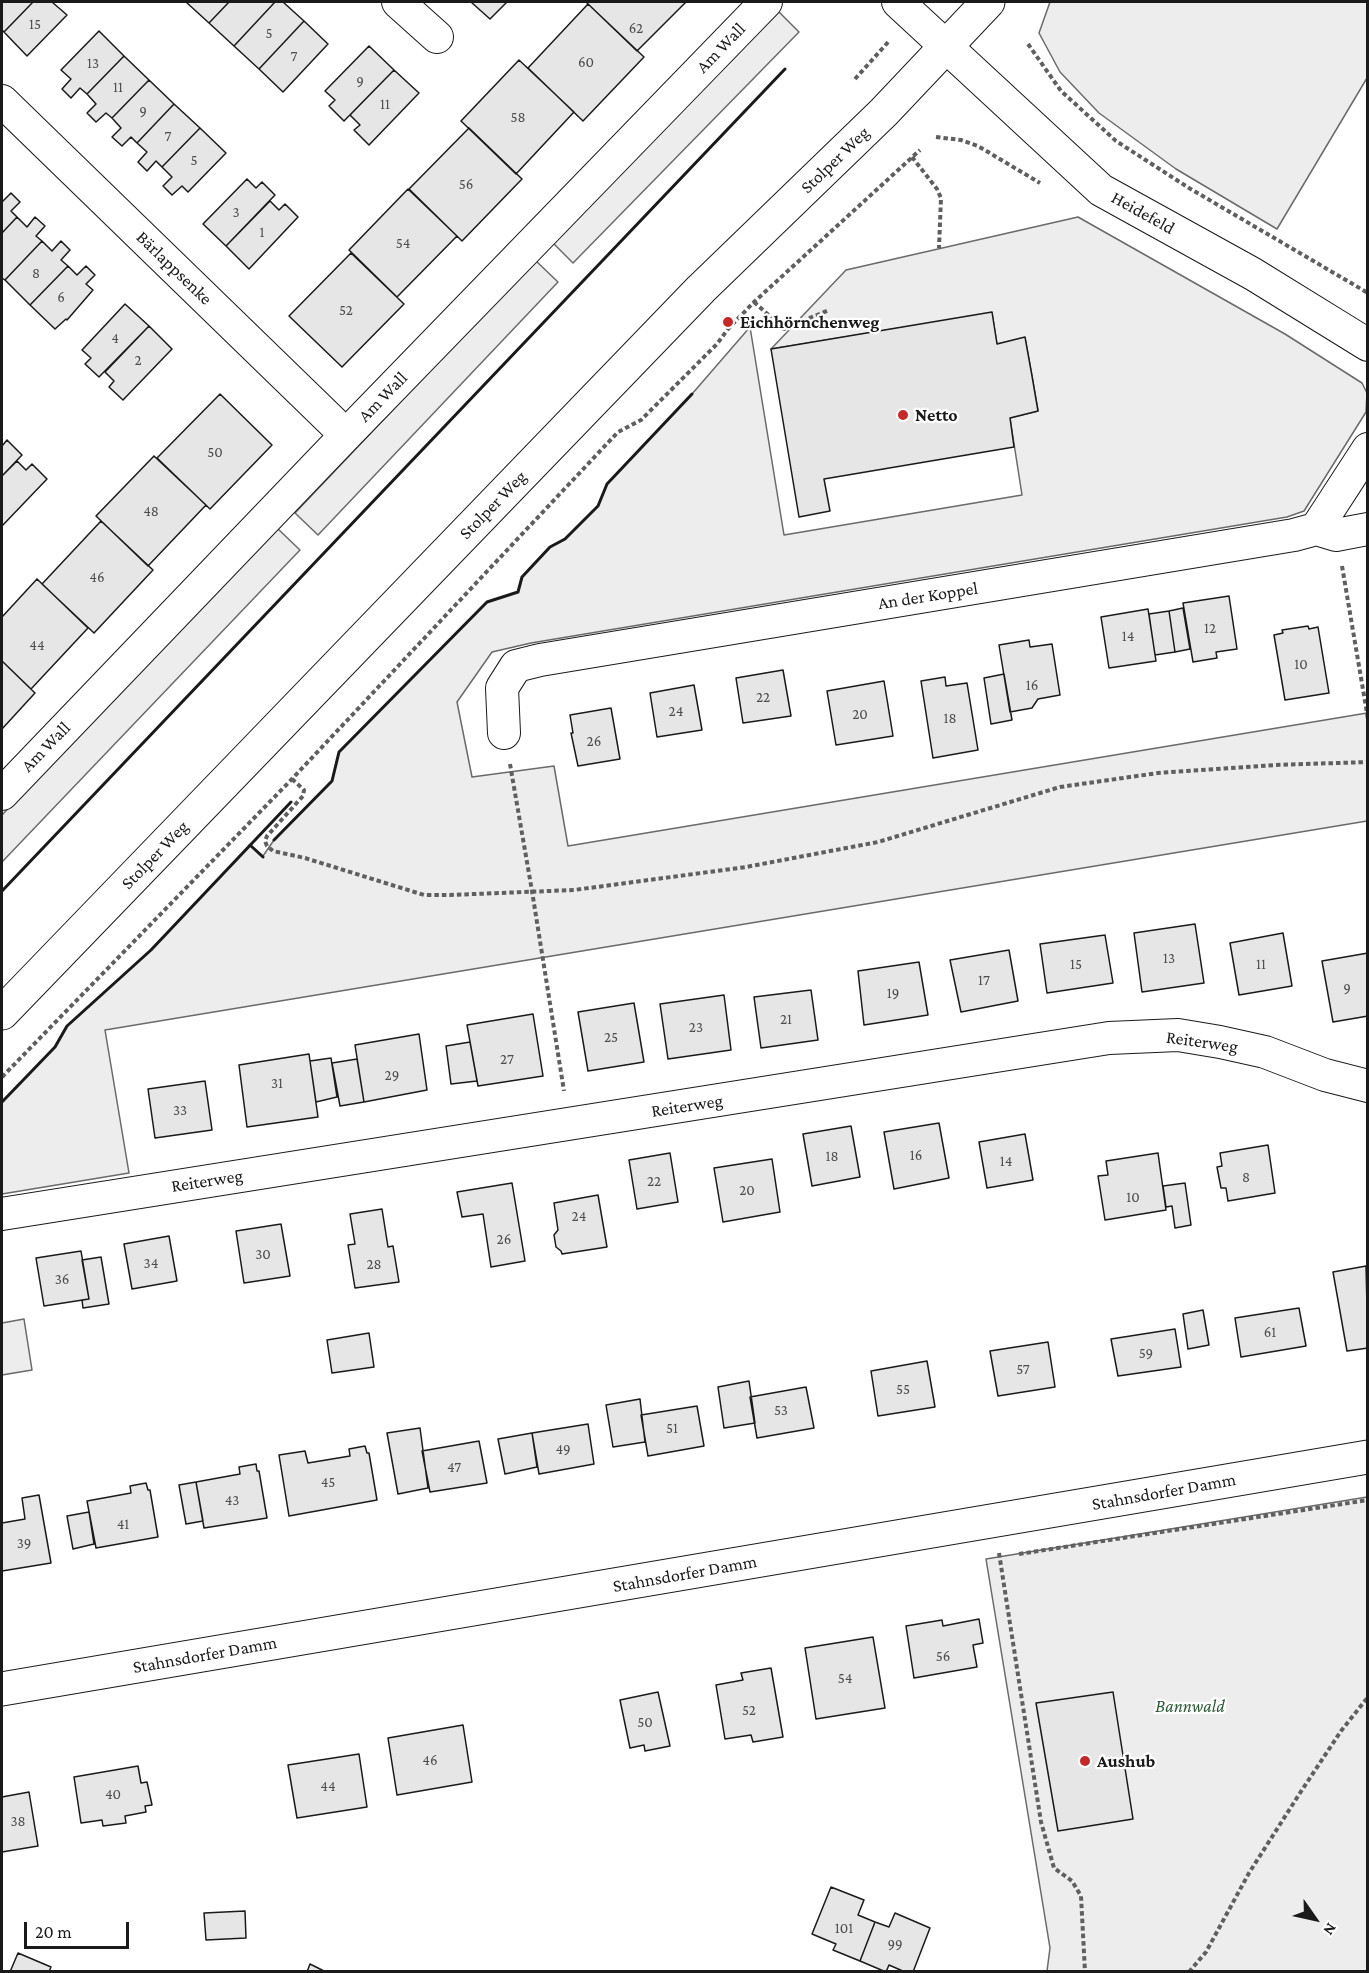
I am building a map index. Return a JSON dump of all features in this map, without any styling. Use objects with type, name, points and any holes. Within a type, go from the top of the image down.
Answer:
[{"type":"street","points":[[398,2],[437,37]]},
{"type":"street","name":"Am Wall","points":[[2,794],[766,2]]},
{"type":"street","points":[[898,2],[946,46]]},
{"type":"street","name":"Stolper Weg","points":[[2,1013],[701,289],[884,112],[988,2]]},
{"type":"street","name":"Heidefeld","points":[[946,46],[1101,190],[1253,274],[1368,345]]},
{"type":"street","name":"Bärlappsenke","points":[[2,101],[346,435]]},
{"type":"street","points":[[1326,532],[1368,449]]},
{"type":"street","name":"An der Koppel","points":[[504,733],[502,688],[516,666],[540,660],[1294,535],[1368,530]]},
{"type":"street","name":"Reiterweg","points":[[2,1214],[1109,1038],[1178,1035],[1221,1042],[1264,1052],[1325,1075],[1368,1086]]},
{"type":"street","name":"Stahnsdorfer Damm","points":[[2,1689],[995,1537],[1368,1457]]},
{"type":"path","points":[[1028,44],[1061,91],[1116,141],[1189,188],[1368,293]]},
{"type":"path","points":[[2,1077],[292,778],[618,432],[641,420],[717,344],[754,302],[920,150]]},
{"type":"path","points":[[912,157],[937,189],[941,198],[939,248]]},
{"type":"path","points":[[754,302],[784,329],[829,310]]},
{"type":"path","points":[[1326,532],[1368,719]]},
{"type":"path","points":[[504,733],[569,1125]]},
{"type":"path","points":[[292,778],[304,790],[303,796],[267,836],[265,841],[267,846],[273,851],[305,858],[424,894],[574,890],[746,867],[878,842],[1060,787],[1158,773],[1275,765],[1368,762]]},
{"type":"path","points":[[995,1537],[1014,1555],[1368,1500]]},
{"type":"path","points":[[995,1537],[1041,1822],[1054,1868],[1072,1881],[1081,1896],[1085,1971]]},
{"type":"path","points":[[1189,1971],[1206,1952],[1249,1873],[1300,1793],[1341,1731],[1368,1697]]},
{"type":"shaded area","points":[[1050,2],[1367,2],[1367,78],[1277,229],[1176,169],[1099,113],[1060,72],[1039,33]]},
{"type":"shaded area","points":[[779,12],[799,32],[573,263],[553,243]]},
{"type":"shaded area","points":[[1078,217],[1285,334],[1362,383],[1367,393],[1366,412],[1304,511],[1287,517],[531,643],[492,652],[457,702],[472,777],[554,766],[568,846],[1367,713],[1367,821],[105,1030],[129,1173],[2,1194],[2,1102],[55,1047],[67,1026],[151,950],[250,845],[263,856],[274,840],[332,781],[339,752],[487,602],[518,592],[522,577],[550,547],[565,539],[598,506],[607,484],[692,394],[750,327],[784,535],[1022,495],[1010,418],[1038,411],[1025,338],[997,344],[992,313],[771,349],[846,270]]},
{"type":"shaded area","points":[[535,260],[558,282],[318,535],[295,513]]},
{"type":"shaded area","points":[[277,528],[300,550],[2,862],[2,815]]},
{"type":"shaded area","points":[[24,1319],[32,1370],[2,1375],[2,1323]]},
{"type":"shaded area","name":"Bannwald","points":[[1367,1497],[1367,1971],[1047,1971],[1050,1948],[986,1559]]},
{"type":"building","points":[[2,2],[33,2],[4,32],[2,30]]},
{"type":"building","points":[[33,2],[52,2],[67,15],[27,56],[4,32]]},
{"type":"building","points":[[186,2],[229,2],[209,23]]},
{"type":"building","points":[[229,2],[275,2],[234,46],[209,23]]},
{"type":"building","points":[[275,2],[283,2],[304,21],[259,69],[234,46]]},
{"type":"building","points":[[471,2],[507,2],[490,19]]},
{"type":"building","points":[[586,2],[686,2],[637,51]]},
{"type":"building","points":[[588,4],[644,57],[583,121],[528,68]]},
{"type":"building","points":[[304,21],[328,44],[283,92],[259,69]]},
{"type":"building","points":[[99,31],[124,56],[87,94],[80,88],[71,98],[62,89],[71,79],[61,70]]},
{"type":"building","points":[[369,46],[394,70],[344,121],[329,106],[335,100],[325,91]]},
{"type":"building","points":[[124,56],[149,80],[112,118],[106,113],[96,122],[87,113],[96,104],[87,94]]},
{"type":"building","points":[[519,60],[574,112],[516,174],[461,121]]},
{"type":"building","points":[[394,70],[419,93],[369,145],[354,130],[360,125],[350,115]]},
{"type":"building","points":[[149,80],[174,104],[137,143],[131,137],[122,146],[112,137],[121,128],[112,118]]},
{"type":"building","points":[[174,104],[200,128],[162,167],[156,161],[147,171],[138,162],[147,152],[137,143]]},
{"type":"building","points":[[200,128],[226,153],[188,192],[182,186],[172,195],[163,186],[172,177],[162,167]]},
{"type":"building","points":[[469,128],[522,179],[462,241],[409,189]]},
{"type":"building","points":[[247,179],[256,188],[262,182],[275,195],[226,246],[203,224]]},
{"type":"building","points":[[408,189],[457,236],[397,297],[349,250]]},
{"type":"building","points":[[11,193],[20,202],[11,211],[17,217],[2,233],[2,202]]},
{"type":"building","points":[[270,201],[279,210],[285,204],[298,217],[249,269],[226,246]]},
{"type":"building","points":[[17,217],[27,227],[35,217],[45,226],[36,236],[42,241],[5,280],[2,278],[2,233]]},
{"type":"building","points":[[42,241],[52,251],[61,241],[70,250],[61,260],[68,266],[30,305],[5,280]]},
{"type":"building","points":[[351,253],[404,304],[342,367],[289,316]]},
{"type":"building","points":[[68,266],[77,275],[86,266],[95,275],[86,284],[93,290],[67,320],[55,329],[30,305]]},
{"type":"building","points":[[125,304],[149,326],[99,377],[85,364],[91,358],[82,350]]},
{"type":"building","name":"Netto","points":[[992,312],[997,344],[1025,337],[1038,411],[1010,418],[1014,447],[824,479],[830,511],[799,517],[771,349]]},
{"type":"building","points":[[149,326],[172,349],[123,400],[109,387],[114,381],[105,372]]},
{"type":"building","points":[[220,394],[272,445],[210,509],[157,458]]},
{"type":"building","points":[[7,440],[22,455],[2,476],[2,446]]},
{"type":"building","points":[[154,456],[206,505],[148,566],[96,516]]},
{"type":"building","points":[[17,461],[26,470],[32,464],[47,479],[2,526],[2,476]]},
{"type":"building","points":[[101,521],[153,570],[94,633],[42,584]]},
{"type":"building","points":[[37,579],[88,628],[31,689],[2,661],[2,617]]},
{"type":"building","points":[[1229,596],[1237,649],[1216,652],[1217,658],[1193,662],[1183,603]]},
{"type":"building","points":[[1183,608],[1190,649],[1175,652],[1169,611]]},
{"type":"building","points":[[1148,609],[1156,661],[1109,668],[1101,617]]},
{"type":"building","points":[[1169,611],[1175,652],[1155,655],[1149,614]]},
{"type":"building","points":[[1308,626],[1309,629],[1318,627],[1329,693],[1285,700],[1274,635],[1283,633],[1282,630]]},
{"type":"building","points":[[1029,640],[1030,647],[1052,644],[1060,695],[1038,699],[1032,708],[1010,712],[999,645]]},
{"type":"building","points":[[2,661],[35,693],[2,729]]},
{"type":"building","points":[[783,670],[791,716],[743,723],[736,678]]},
{"type":"building","points":[[1004,674],[1012,720],[991,724],[984,678]]},
{"type":"building","points":[[945,677],[946,686],[967,683],[978,750],[933,758],[921,681]]},
{"type":"building","points":[[884,681],[893,736],[836,745],[827,691]]},
{"type":"building","points":[[694,685],[702,730],[657,737],[650,693]]},
{"type":"building","points":[[611,708],[620,759],[578,766],[571,733],[573,733],[570,715]]},
{"type":"building","points":[[1195,924],[1204,983],[1142,992],[1134,933]]},
{"type":"building","points":[[1283,933],[1292,986],[1239,995],[1230,943]]},
{"type":"building","points":[[1105,935],[1113,983],[1047,993],[1040,944]]},
{"type":"building","points":[[1009,950],[1018,1001],[961,1012],[950,960]]},
{"type":"building","points":[[1368,953],[1368,1016],[1333,1022],[1322,961]]},
{"type":"building","points":[[919,962],[928,1015],[864,1025],[858,971]]},
{"type":"building","points":[[811,990],[818,1040],[761,1048],[754,997]]},
{"type":"building","points":[[724,995],[731,1050],[668,1059],[660,1004]]},
{"type":"building","points":[[634,1003],[644,1062],[588,1071],[578,1012]]},
{"type":"building","points":[[533,1014],[543,1076],[478,1086],[467,1025]]},
{"type":"building","points":[[419,1034],[427,1090],[364,1102],[355,1045]]},
{"type":"building","points":[[470,1042],[477,1081],[451,1084],[446,1046]]},
{"type":"building","points":[[309,1054],[318,1117],[247,1127],[239,1065]]},
{"type":"building","points":[[331,1058],[337,1097],[316,1102],[310,1061]]},
{"type":"building","points":[[357,1059],[364,1102],[340,1106],[332,1063]]},
{"type":"building","points":[[205,1081],[212,1130],[155,1138],[148,1089]]},
{"type":"building","points":[[939,1123],[949,1178],[894,1189],[884,1132]]},
{"type":"building","points":[[851,1126],[860,1177],[812,1186],[803,1134]]},
{"type":"building","points":[[1025,1134],[1033,1180],[987,1188],[979,1142]]},
{"type":"building","points":[[1268,1145],[1275,1193],[1228,1201],[1226,1188],[1221,1188],[1217,1167],[1222,1166],[1220,1153]]},
{"type":"building","points":[[670,1153],[678,1202],[637,1209],[629,1160]]},
{"type":"building","points":[[1158,1153],[1166,1210],[1105,1220],[1098,1176],[1108,1175],[1106,1161]]},
{"type":"building","points":[[772,1159],[780,1212],[723,1222],[714,1168]]},
{"type":"building","points":[[512,1183],[525,1261],[491,1267],[483,1214],[462,1217],[457,1192]]},
{"type":"building","points":[[1185,1183],[1191,1225],[1175,1228],[1172,1206],[1166,1207],[1163,1186]]},
{"type":"building","points":[[598,1195],[607,1247],[562,1254],[556,1247],[554,1235],[558,1230],[554,1203]]},
{"type":"building","points":[[382,1209],[388,1247],[393,1246],[399,1282],[355,1288],[348,1245],[355,1244],[350,1214]]},
{"type":"building","points":[[281,1224],[290,1276],[244,1283],[236,1231]]},
{"type":"building","points":[[169,1236],[177,1281],[132,1289],[124,1244]]},
{"type":"building","points":[[81,1251],[89,1299],[44,1306],[36,1258]]},
{"type":"building","points":[[101,1257],[109,1304],[83,1308],[82,1300],[89,1299],[82,1260]]},
{"type":"building","points":[[1366,1266],[1368,1348],[1347,1351],[1333,1272]]},
{"type":"building","points":[[1299,1308],[1306,1346],[1241,1357],[1235,1318]]},
{"type":"building","points":[[1203,1310],[1209,1345],[1188,1349],[1183,1314]]},
{"type":"building","points":[[1175,1329],[1181,1367],[1118,1376],[1111,1339]]},
{"type":"building","points":[[369,1333],[374,1367],[332,1373],[327,1340]]},
{"type":"building","points":[[1048,1342],[1055,1387],[998,1396],[990,1351]]},
{"type":"building","points":[[927,1361],[935,1407],[878,1416],[871,1371]]},
{"type":"building","points":[[749,1381],[755,1423],[724,1428],[718,1387]]},
{"type":"building","points":[[806,1387],[814,1428],[757,1438],[750,1397]]},
{"type":"building","points":[[640,1399],[645,1442],[613,1447],[606,1405]]},
{"type":"building","points":[[697,1406],[704,1446],[648,1456],[641,1415]]},
{"type":"building","points":[[588,1424],[594,1464],[539,1474],[532,1433]]},
{"type":"building","points":[[420,1428],[428,1488],[398,1494],[387,1433]]},
{"type":"building","points":[[532,1433],[537,1467],[505,1474],[498,1439]]},
{"type":"building","points":[[479,1441],[487,1483],[430,1492],[422,1451]]},
{"type":"building","points":[[365,1446],[369,1453],[377,1500],[289,1516],[279,1455],[305,1451],[308,1463],[350,1456],[349,1449]]},
{"type":"building","points":[[256,1464],[267,1518],[204,1528],[196,1482],[240,1474],[239,1467]]},
{"type":"building","points":[[196,1482],[203,1521],[186,1524],[179,1485]]},
{"type":"building","points":[[146,1483],[150,1490],[158,1537],[96,1548],[87,1501],[131,1493],[130,1486]]},
{"type":"building","points":[[39,1495],[51,1563],[2,1571],[2,1523],[25,1519],[22,1498]]},
{"type":"building","points":[[89,1512],[94,1544],[73,1549],[67,1516]]},
{"type":"building","points":[[979,1619],[983,1643],[973,1645],[977,1667],[914,1678],[906,1626],[942,1620],[943,1626]]},
{"type":"building","points":[[873,1637],[885,1708],[816,1719],[805,1648]]},
{"type":"building","points":[[771,1668],[783,1737],[753,1742],[751,1735],[725,1739],[716,1685],[743,1680],[741,1673]]},
{"type":"building","points":[[658,1692],[670,1746],[645,1751],[644,1745],[630,1748],[620,1700]]},
{"type":"building","name":"Aushub","points":[[1113,1692],[1133,1819],[1058,1831],[1036,1703]]},
{"type":"building","points":[[463,1725],[472,1782],[397,1795],[388,1738]]},
{"type":"building","points":[[359,1754],[367,1807],[297,1818],[288,1765]]},
{"type":"building","points":[[138,1766],[141,1783],[147,1782],[152,1805],[145,1806],[146,1812],[125,1816],[126,1823],[103,1826],[102,1820],[81,1823],[74,1777]]},
{"type":"building","points":[[29,1792],[38,1846],[2,1852],[2,1797]]},
{"type":"building","points":[[831,1887],[864,1900],[858,1915],[875,1922],[860,1961],[833,1950],[836,1944],[812,1934]]},
{"type":"building","points":[[245,1911],[246,1938],[206,1940],[204,1913]]},
{"type":"building","points":[[895,1913],[930,1928],[913,1972],[905,1972],[889,1965],[886,1972],[860,1961],[875,1922],[889,1927]]},
{"type":"building","points":[[18,1953],[51,1967],[49,1972],[10,1972]]},
{"type":"building","points":[[310,1964],[326,1972],[307,1972]]},
{"type":"wall","points":[[2,891],[785,69]]},
{"type":"wall","points":[[274,840],[332,781],[339,752],[487,602],[518,592],[522,577],[550,547],[565,539],[598,506],[607,484],[692,394]]},
{"type":"wall","points":[[2,1102],[55,1047],[67,1026],[151,950],[291,802]]},
{"type":"wall","points":[[250,845],[263,857]]},
{"type":"place","name":"Eichhörnchenweg","points":[[728,322]]},
{"type":"place","name":"Netto","points":[[903,415]]},
{"type":"place","name":"Aushub","points":[[1085,1761]]}]
